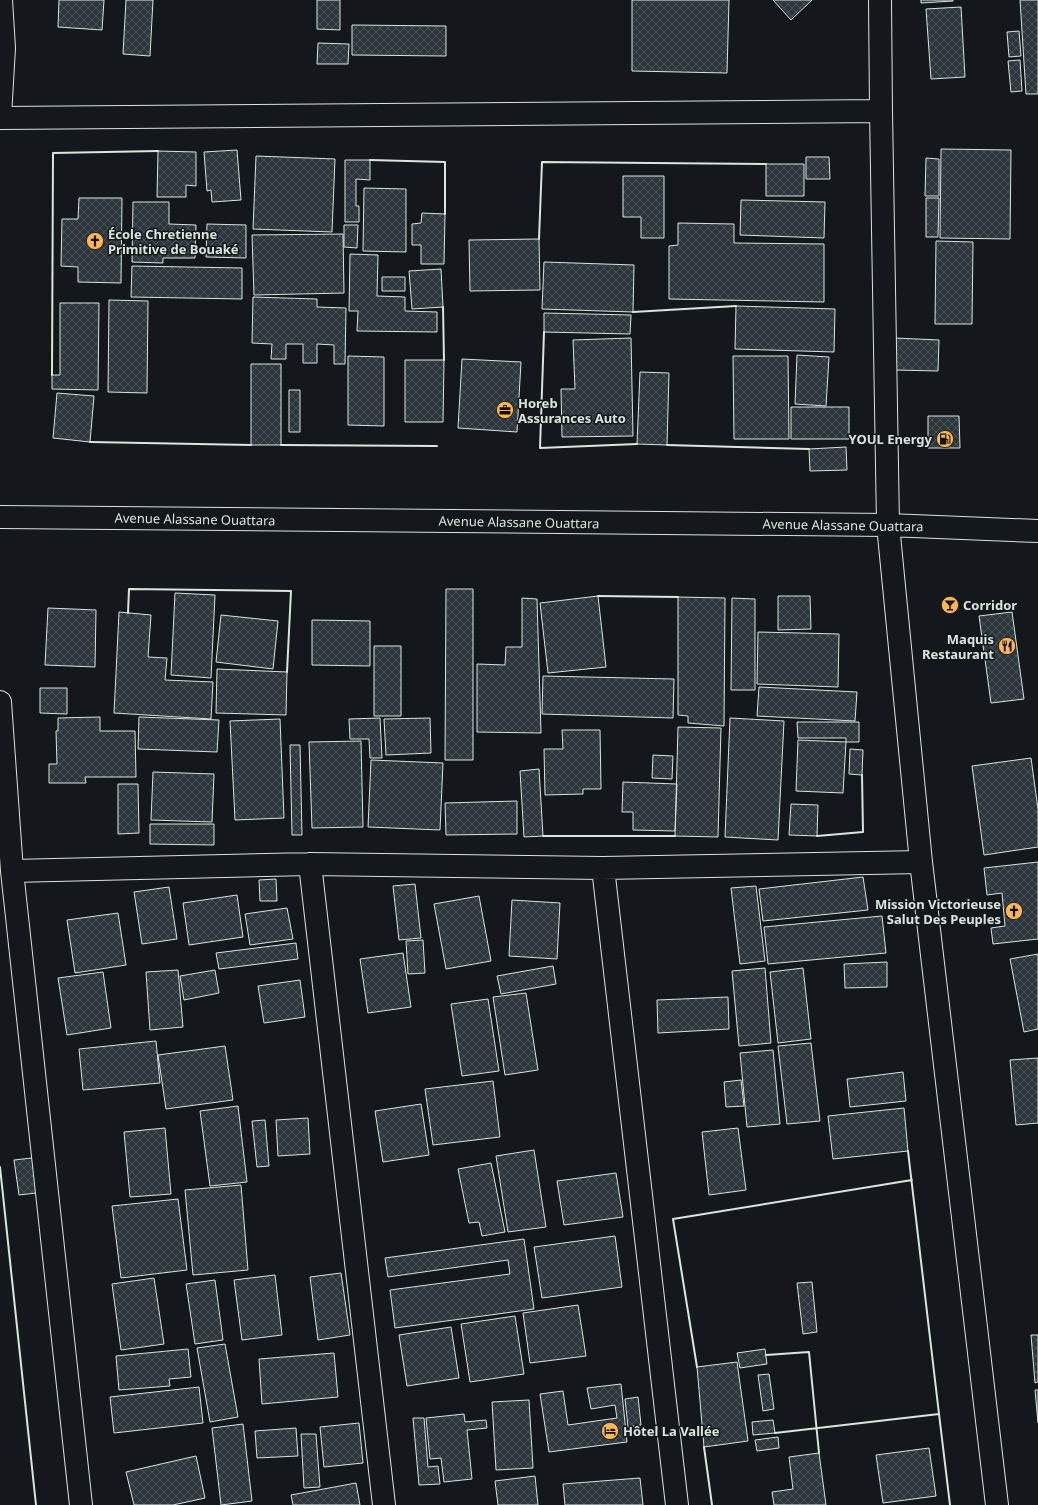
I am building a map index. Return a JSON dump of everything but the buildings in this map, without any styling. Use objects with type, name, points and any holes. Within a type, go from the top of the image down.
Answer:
[{"type":"street","points":[[1,0],[4,48],[0,117],[881,111]]},
{"type":"street","points":[[880,0],[888,525],[921,862],[997,1505]]},
{"type":"street","name":"Avenue Alassane Ouattara","points":[[0,517],[888,525],[1038,531]]},
{"type":"street","points":[[0,702],[12,871],[81,1505]]},
{"type":"street","points":[[12,871],[310,864],[603,868],[921,862]]},
{"type":"street","points":[[310,864],[384,1505]]},
{"type":"street","points":[[603,868],[678,1505]]},
{"type":"wall","points":[[52,375],[53,153],[158,151]]},
{"type":"wall","points":[[370,160],[445,162],[445,214]]},
{"type":"wall","points":[[539,239],[542,162],[766,164]]},
{"type":"wall","points":[[633,312],[736,306]]},
{"type":"wall","points":[[443,307],[444,360]]},
{"type":"wall","points":[[544,332],[540,448],[637,444]]},
{"type":"wall","points":[[90,442],[251,445]]},
{"type":"wall","points":[[281,445],[437,446]]},
{"type":"wall","points":[[667,445],[809,449]]},
{"type":"wall","points":[[128,613],[129,589],[291,591],[287,672]]},
{"type":"wall","points":[[598,596],[678,597]]},
{"type":"wall","points":[[817,836],[863,832],[862,775]]},
{"type":"wall","points":[[543,836],[675,836]]},
{"type":"wall","points":[[908,1151],[939,1414]]},
{"type":"wall","points":[[0,1167],[36,1505]]},
{"type":"wall","points":[[697,1367],[673,1219],[912,1180]]},
{"type":"wall","points":[[766,1355],[809,1352],[819,1453]]},
{"type":"wall","points":[[775,1433],[939,1414],[950,1505]]},
{"type":"wall","points":[[704,1447],[712,1505]]},
{"type":"place","name":"École Chretienne Primitive de Bouaké","points":[[95,241]]},
{"type":"place","name":"Horeb Assurances Auto","points":[[505,410]]},
{"type":"place","name":"YOUL Energy","points":[[945,439]]},
{"type":"place","name":"Corridor","points":[[950,605]]},
{"type":"place","name":"Maquis Restaurant","points":[[1007,646]]},
{"type":"place","name":"Mission Victorieuse Salut Des Peuples","points":[[1014,911]]},
{"type":"place","name":"Hôtel La Vallée","points":[[610,1431]]}]
